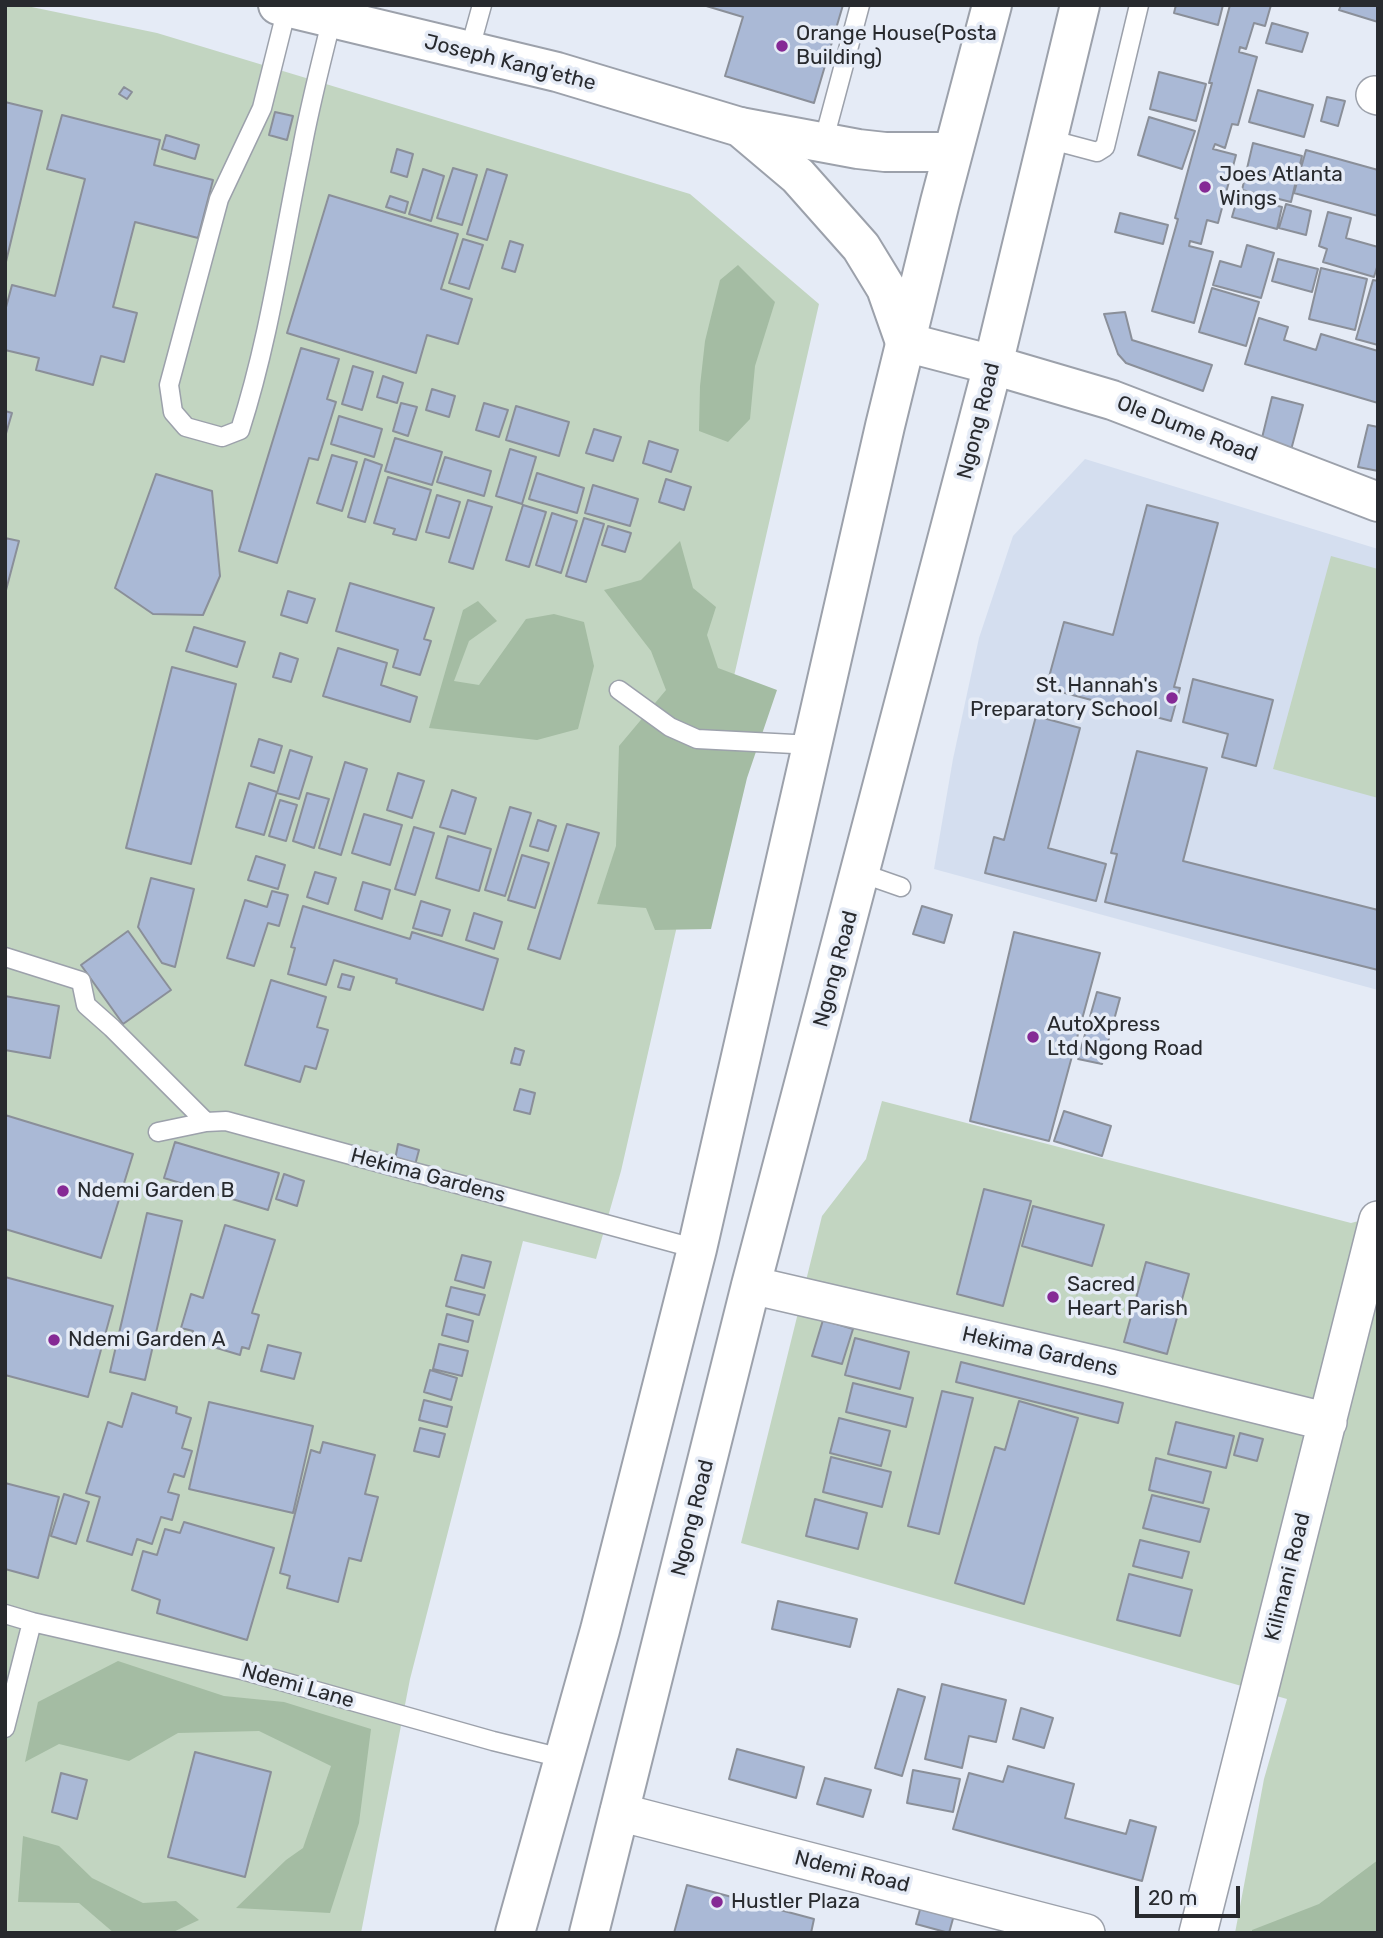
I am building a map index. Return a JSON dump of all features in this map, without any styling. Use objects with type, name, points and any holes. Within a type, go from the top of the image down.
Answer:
[{"type":"main road","points":[[515,1933],[600,1630],[697,1249],[905,342],[992,5]]},
{"type":"main road","name":"Ngong Road","points":[[589,1933],[751,1285],[993,365],[1080,5]]},
{"type":"main road","name":"Joseph Kang'ethe","points":[[282,6],[557,72],[740,127],[885,152],[953,152]]},
{"type":"main road","points":[[740,127],[798,176],[862,247],[887,288],[905,342]]},
{"type":"main road","name":"Ole Dume Road","points":[[905,342],[1112,400],[1378,502]]},
{"type":"street","name":"Kilimani Road","points":[[1198,1933],[1378,1220]]},
{"type":"street","name":"Hekima Gardens","points":[[751,1285],[1110,1368],[1328,1422]]},
{"type":"street","name":"Ndemi Road","points":[[619,1812],[1086,1933]]},
{"type":"lane","points":[[469,52],[482,5]]},
{"type":"lane","points":[[824,143],[860,5]]},
{"type":"lane","points":[[1048,139],[1097,152],[1105,147],[1139,5]]},
{"type":"lane","points":[[282,6],[262,108],[219,200],[169,385],[173,412],[186,426],[222,437],[240,430],[248,404],[273,303],[301,152],[332,18]]},
{"type":"lane","points":[[619,690],[670,727],[697,738],[813,746]]},
{"type":"lane","points":[[861,873],[901,887]]},
{"type":"lane","points":[[5,957],[81,981],[86,1005],[206,1122]]},
{"type":"lane","name":"Hekima Gardens","points":[[158,1132],[206,1122],[226,1121],[697,1249]]},
{"type":"lane","name":"Ndemi Lane","points":[[5,1614],[242,1670],[562,1758]]},
{"type":"lane","points":[[5,1728],[32,1622]]},
{"type":"shaded area","name":"St. Hannah's Preparatory School","points":[[1085,459],[1378,549],[1378,990],[934,869],[953,759],[979,638],[1013,536]]},
{"type":"green space","points":[[5,5],[22,5],[157,33],[690,194],[819,304],[621,1171],[596,1259],[523,1241],[410,1679],[361,1933],[5,1933]]},
{"type":"green space","points":[[738,265],[775,302],[755,366],[750,419],[728,442],[699,431],[700,386],[705,341],[720,280]]},
{"type":"green space","points":[[680,541],[693,588],[716,607],[707,635],[718,668],[777,690],[747,778],[711,929],[655,930],[646,908],[597,904],[616,846],[619,746],[666,690],[651,651],[604,590],[641,580]]},
{"type":"green space","points":[[1331,556],[1378,569],[1378,798],[1273,769]]},
{"type":"green space","points":[[478,601],[497,621],[469,641],[454,681],[479,685],[526,619],[554,614],[584,622],[594,666],[578,729],[537,740],[429,728],[463,610]]},
{"type":"green space","points":[[882,1101],[1351,1223],[1378,1216],[1378,1933],[1235,1933],[1264,1779],[1287,1699],[741,1543],[822,1216],[866,1159]]},
{"type":"green space","points":[[118,1661],[224,1696],[284,1702],[371,1729],[359,1823],[330,1913],[236,1908],[286,1860],[303,1848],[331,1766],[259,1731],[178,1733],[129,1761],[59,1744],[25,1762],[38,1702]]},
{"type":"green space","points":[[23,1836],[59,1846],[92,1878],[143,1903],[176,1901],[199,1920],[171,1933],[114,1933],[79,1903],[18,1902]]},
{"type":"green space","points":[[1378,1860],[1378,1933],[1252,1933],[1252,1930],[1319,1904]]},
{"type":"building","name":"Orange House(Posta Building)","points":[[703,5],[843,5],[814,103],[725,76],[743,17]]},
{"type":"building","points":[[1176,5],[1223,5],[1218,25],[1174,13]]},
{"type":"building","name":"Joes Atlanta Wings","points":[[1230,5],[1271,5],[1265,26],[1254,23],[1246,49],[1240,47],[1239,52],[1257,57],[1238,125],[1232,124],[1225,148],[1215,144],[1213,149],[1236,155],[1218,223],[1207,220],[1201,244],[1190,241],[1189,246],[1213,252],[1194,323],[1152,311],[1178,219],[1175,218]]},
{"type":"building","points":[[1341,5],[1378,5],[1378,22],[1339,10]]},
{"type":"building","points":[[1272,23],[1308,33],[1302,52],[1266,43]]},
{"type":"building","points":[[1159,72],[1206,84],[1196,121],[1150,109]]},
{"type":"building","points":[[124,87],[132,92],[127,99],[119,94]]},
{"type":"building","points":[[1258,90],[1313,105],[1304,137],[1249,122]]},
{"type":"building","points":[[1327,97],[1345,101],[1338,126],[1321,121]]},
{"type":"building","points":[[5,102],[42,111],[5,266]]},
{"type":"building","points":[[275,112],[293,116],[287,140],[269,135]]},
{"type":"building","points":[[62,115],[160,140],[154,165],[213,180],[198,238],[135,222],[113,307],[137,313],[124,362],[101,356],[93,385],[36,370],[39,358],[5,350],[5,311],[12,285],[55,296],[85,179],[47,169]]},
{"type":"building","points":[[1149,117],[1195,131],[1182,169],[1138,155]]},
{"type":"building","points":[[166,135],[199,145],[195,159],[162,149]]},
{"type":"building","points":[[1253,143],[1302,156],[1291,202],[1242,190]]},
{"type":"building","points":[[397,149],[413,154],[407,177],[391,172]]},
{"type":"building","points":[[1306,150],[1378,170],[1378,216],[1294,193]]},
{"type":"building","points":[[453,168],[477,175],[462,225],[437,218]]},
{"type":"building","points":[[423,169],[444,176],[431,221],[409,214]]},
{"type":"building","points":[[487,169],[507,175],[487,240],[467,234]]},
{"type":"building","points":[[329,195],[458,234],[441,289],[472,299],[458,344],[427,335],[416,373],[287,333]]},
{"type":"building","points":[[390,196],[408,202],[405,213],[386,207]]},
{"type":"building","points":[[1238,196],[1282,207],[1277,229],[1232,217]]},
{"type":"building","points":[[1286,204],[1311,211],[1306,235],[1279,228]]},
{"type":"building","points":[[1328,212],[1351,218],[1346,238],[1378,247],[1378,264],[1374,277],[1323,262],[1327,249],[1319,246]]},
{"type":"building","points":[[1120,213],[1168,225],[1163,244],[1115,232]]},
{"type":"building","points":[[463,239],[483,245],[469,289],[449,283]]},
{"type":"building","points":[[510,241],[523,245],[515,272],[502,268]]},
{"type":"building","points":[[1247,245],[1274,253],[1261,298],[1213,285],[1220,261],[1241,267]]},
{"type":"building","points":[[1278,259],[1318,269],[1312,292],[1272,281]]},
{"type":"building","points":[[1321,268],[1367,279],[1355,330],[1309,319]]},
{"type":"building","points":[[1373,280],[1378,281],[1378,345],[1356,339]]},
{"type":"building","points":[[1212,288],[1259,302],[1246,346],[1199,332]]},
{"type":"building","points":[[1125,312],[1132,340],[1212,365],[1203,391],[1126,363],[1118,354],[1104,314]]},
{"type":"building","points":[[1259,318],[1288,327],[1284,340],[1316,350],[1321,334],[1378,351],[1378,403],[1245,364]]},
{"type":"building","points":[[301,348],[339,359],[327,399],[336,402],[318,460],[309,458],[277,563],[239,551]]},
{"type":"building","points":[[353,366],[373,372],[362,410],[342,404]]},
{"type":"building","points":[[383,376],[403,383],[397,403],[377,397]]},
{"type":"building","points":[[432,389],[455,396],[449,417],[426,410]]},
{"type":"building","points":[[1272,397],[1303,405],[1291,450],[1261,442]]},
{"type":"building","points":[[401,403],[417,407],[408,436],[393,431]]},
{"type":"building","points":[[484,403],[508,410],[499,437],[476,430]]},
{"type":"building","points":[[516,406],[569,422],[559,456],[506,440]]},
{"type":"building","points":[[5,411],[12,413],[5,437]]},
{"type":"building","points":[[339,416],[382,429],[374,457],[331,444]]},
{"type":"building","points":[[1368,425],[1378,427],[1378,471],[1358,467]]},
{"type":"building","points":[[594,429],[621,437],[613,461],[586,453]]},
{"type":"building","points":[[395,438],[442,452],[432,485],[385,471]]},
{"type":"building","points":[[649,441],[678,450],[671,472],[643,463]]},
{"type":"building","points":[[510,449],[536,457],[522,504],[496,496]]},
{"type":"building","points":[[332,455],[357,462],[342,511],[317,503]]},
{"type":"building","points":[[445,457],[491,471],[484,496],[437,482]]},
{"type":"building","points":[[365,459],[382,465],[365,522],[348,517]]},
{"type":"building","points":[[537,473],[584,488],[577,513],[529,499]]},
{"type":"building","points":[[156,474],[212,491],[220,576],[203,615],[153,614],[115,588]]},
{"type":"building","points":[[388,477],[431,490],[416,540],[393,534],[395,529],[374,523]]},
{"type":"building","points":[[666,479],[691,487],[684,510],[659,502]]},
{"type":"building","points":[[593,485],[638,499],[630,526],[585,513]]},
{"type":"building","points":[[437,495],[460,502],[449,538],[426,532]]},
{"type":"building","points":[[468,500],[492,507],[473,569],[449,562]]},
{"type":"building","points":[[523,505],[546,512],[529,567],[506,560]]},
{"type":"building","points":[[1147,505],[1218,523],[1174,687],[1180,688],[1171,721],[1046,688],[1064,622],[1113,635]]},
{"type":"building","points":[[552,513],[577,521],[561,573],[536,565]]},
{"type":"building","points":[[584,518],[604,524],[586,582],[566,576]]},
{"type":"building","points":[[608,526],[631,533],[625,552],[602,545]]},
{"type":"building","points":[[5,538],[19,541],[5,594]]},
{"type":"building","points":[[350,583],[434,608],[424,639],[431,641],[420,675],[393,667],[398,650],[336,631]]},
{"type":"building","points":[[288,591],[315,599],[307,623],[281,615]]},
{"type":"building","points":[[194,627],[245,642],[237,667],[186,651]]},
{"type":"building","points":[[338,648],[387,663],[381,685],[417,697],[410,722],[323,696]]},
{"type":"building","points":[[280,653],[298,659],[291,682],[273,677]]},
{"type":"building","points":[[172,667],[236,684],[191,864],[126,848]]},
{"type":"building","points":[[1193,679],[1273,700],[1256,766],[1222,757],[1228,734],[1183,722]]},
{"type":"building","points":[[1036,716],[1080,728],[1048,848],[1106,864],[1096,901],[985,873],[994,837],[1004,840]]},
{"type":"building","points":[[259,739],[282,746],[274,773],[251,766]]},
{"type":"building","points":[[290,750],[312,757],[299,799],[277,793]]},
{"type":"building","points":[[1137,751],[1207,768],[1183,861],[1378,910],[1378,970],[1105,902],[1117,854],[1111,853]]},
{"type":"building","points":[[345,762],[367,769],[341,855],[319,848]]},
{"type":"building","points":[[398,773],[424,781],[412,818],[387,810]]},
{"type":"building","points":[[249,783],[277,792],[264,835],[236,827]]},
{"type":"building","points":[[452,790],[476,798],[465,834],[440,827]]},
{"type":"building","points":[[307,793],[329,799],[314,848],[293,841]]},
{"type":"building","points":[[280,800],[297,805],[286,841],[269,836]]},
{"type":"building","points":[[510,807],[531,813],[505,896],[485,890]]},
{"type":"building","points":[[364,814],[402,825],[390,865],[352,853]]},
{"type":"building","points":[[538,820],[556,826],[548,851],[530,846]]},
{"type":"building","points":[[567,824],[599,833],[560,959],[528,949]]},
{"type":"building","points":[[414,827],[434,833],[415,895],[395,889]]},
{"type":"building","points":[[448,836],[491,849],[479,891],[436,878]]},
{"type":"building","points":[[522,855],[549,863],[535,908],[508,900]]},
{"type":"building","points":[[256,856],[285,865],[278,889],[248,880]]},
{"type":"building","points":[[315,872],[336,878],[328,904],[307,897]]},
{"type":"building","points":[[151,878],[194,889],[175,967],[162,963],[138,927]]},
{"type":"building","points":[[363,882],[390,890],[382,919],[355,910]]},
{"type":"building","points":[[272,891],[288,895],[279,926],[268,923],[254,966],[227,958],[245,900],[267,907]]},
{"type":"building","points":[[421,901],[450,910],[442,936],[413,928]]},
{"type":"building","points":[[303,906],[410,939],[412,932],[498,959],[483,1010],[334,960],[326,985],[288,974],[295,948],[291,947]]},
{"type":"building","points":[[922,906],[952,915],[944,943],[913,934]]},
{"type":"building","points":[[474,913],[502,922],[494,949],[466,940]]},
{"type":"building","points":[[128,931],[171,990],[123,1024],[81,965]]},
{"type":"building","name":"AutoXpress Ltd Ngong Road","points":[[1014,932],[1100,953],[1049,1141],[970,1121]]},
{"type":"building","points":[[342,974],[354,977],[350,990],[338,987]]},
{"type":"building","points":[[271,980],[326,997],[317,1027],[328,1030],[316,1069],[305,1066],[300,1082],[245,1065]]},
{"type":"building","points":[[1097,992],[1120,998],[1102,1064],[1078,1059]]},
{"type":"building","points":[[5,996],[59,1006],[50,1058],[5,1050]]},
{"type":"building","points":[[515,1048],[524,1051],[520,1065],[511,1063]]},
{"type":"building","points":[[520,1089],[535,1093],[530,1114],[514,1110]]},
{"type":"building","points":[[1064,1111],[1111,1126],[1102,1156],[1054,1141]]},
{"type":"building","name":"Ndemi Garden B","points":[[5,1115],[133,1154],[101,1258],[5,1229]]},
{"type":"building","points":[[175,1142],[279,1173],[268,1210],[164,1178]]},
{"type":"building","points":[[398,1144],[419,1150],[415,1165],[395,1160]]},
{"type":"building","points":[[284,1174],[304,1181],[297,1206],[276,1199]]},
{"type":"building","points":[[984,1189],[1031,1201],[1003,1306],[957,1294]]},
{"type":"building","points":[[1033,1206],[1104,1225],[1092,1266],[1022,1246]]},
{"type":"building","points":[[147,1213],[182,1221],[145,1380],[110,1372]]},
{"type":"building","points":[[225,1225],[275,1240],[252,1313],[259,1315],[249,1349],[242,1347],[240,1355],[190,1340],[193,1331],[181,1328],[191,1294],[203,1298]]},
{"type":"building","points":[[462,1255],[491,1262],[484,1288],[455,1280]]},
{"type":"building","points":[[1146,1262],[1189,1274],[1167,1354],[1124,1342]]},
{"type":"building","name":"Ndemi Garden A","points":[[5,1277],[113,1306],[88,1397],[5,1375]]},
{"type":"building","points":[[451,1287],[485,1295],[479,1315],[446,1306]]},
{"type":"building","points":[[447,1314],[473,1321],[468,1342],[442,1335]]},
{"type":"building","points":[[823,1320],[853,1329],[842,1364],[812,1356]]},
{"type":"building","points":[[855,1338],[909,1352],[900,1389],[845,1375]]},
{"type":"building","points":[[439,1344],[468,1351],[462,1376],[433,1369]]},
{"type":"building","points":[[268,1345],[301,1353],[294,1379],[261,1371]]},
{"type":"building","points":[[961,1362],[1123,1403],[1118,1423],[956,1382]]},
{"type":"building","points":[[430,1370],[457,1378],[451,1400],[424,1392]]},
{"type":"building","points":[[853,1383],[913,1398],[906,1427],[846,1412]]},
{"type":"building","points":[[942,1391],[973,1398],[939,1534],[908,1526]]},
{"type":"building","points":[[132,1393],[177,1407],[176,1413],[191,1418],[182,1448],[192,1451],[184,1477],[174,1474],[168,1492],[179,1495],[172,1520],[161,1517],[152,1544],[137,1539],[132,1555],[87,1541],[100,1497],[86,1493],[108,1422],[122,1427]]},
{"type":"building","points":[[424,1400],[452,1407],[447,1427],[419,1420]]},
{"type":"building","points":[[1019,1401],[1078,1418],[1024,1604],[955,1583],[995,1447],[1005,1450]]},
{"type":"building","points":[[209,1402],[313,1426],[293,1513],[189,1489]]},
{"type":"building","points":[[839,1418],[890,1431],[881,1466],[830,1453]]},
{"type":"building","points":[[1176,1422],[1234,1436],[1226,1468],[1168,1454]]},
{"type":"building","points":[[420,1428],[445,1434],[439,1457],[414,1451]]},
{"type":"building","points":[[1240,1433],[1263,1439],[1257,1461],[1234,1455]]},
{"type":"building","points":[[323,1442],[375,1455],[365,1494],[378,1497],[361,1561],[349,1558],[338,1602],[287,1588],[290,1576],[280,1573],[311,1450],[320,1453]]},
{"type":"building","points":[[831,1457],[891,1472],[882,1507],[823,1492]]},
{"type":"building","points":[[1156,1458],[1211,1472],[1203,1503],[1149,1490]]},
{"type":"building","points":[[5,1483],[59,1497],[38,1578],[5,1569]]},
{"type":"building","points":[[64,1494],[89,1502],[76,1544],[51,1536]]},
{"type":"building","points":[[1152,1495],[1209,1509],[1200,1542],[1143,1528]]},
{"type":"building","points":[[815,1499],[867,1513],[858,1549],[806,1536]]},
{"type":"building","points":[[184,1522],[274,1548],[247,1640],[157,1613],[160,1600],[132,1590],[143,1551],[157,1555],[165,1529],[180,1533]]},
{"type":"building","points":[[1140,1540],[1189,1552],[1182,1578],[1133,1566]]},
{"type":"building","points":[[1129,1574],[1192,1590],[1180,1636],[1117,1620]]},
{"type":"building","points":[[778,1601],[857,1619],[850,1647],[772,1629]]},
{"type":"building","points":[[942,1684],[1006,1700],[996,1742],[969,1736],[962,1768],[925,1759]]},
{"type":"building","points":[[898,1689],[925,1697],[902,1776],[875,1768]]},
{"type":"building","points":[[1021,1708],[1053,1718],[1044,1748],[1013,1739]]},
{"type":"building","points":[[737,1749],[804,1767],[796,1798],[729,1779]]},
{"type":"building","points":[[195,1752],[271,1772],[245,1877],[168,1857]]},
{"type":"building","points":[[1008,1766],[1074,1784],[1065,1818],[1126,1834],[1130,1820],[1156,1827],[1142,1881],[953,1829],[969,1773],[1003,1782]]},
{"type":"building","points":[[913,1770],[960,1779],[953,1812],[907,1803]]},
{"type":"building","points":[[61,1773],[87,1780],[77,1819],[52,1812]]},
{"type":"building","points":[[825,1778],[871,1790],[863,1817],[817,1804]]},
{"type":"building","name":"Hustler Plaza","points":[[687,1885],[814,1919],[811,1933],[674,1933]]},
{"type":"building","points":[[921,1906],[954,1915],[949,1933],[916,1924]]},
{"type":"place","name":"Orange House(Posta Building)","points":[[782,46]]},
{"type":"place","name":"Joes Atlanta Wings","points":[[1205,187]]},
{"type":"place","name":"St. Hannah's Preparatory School","points":[[1172,698]]},
{"type":"place","name":"AutoXpress Ltd Ngong Road","points":[[1033,1037]]},
{"type":"place","name":"Ndemi Garden B","points":[[63,1191]]},
{"type":"place","name":"Sacred Heart Parish","points":[[1053,1297]]},
{"type":"place","name":"Ndemi Garden A","points":[[54,1340]]},
{"type":"place","name":"Hustler Plaza","points":[[717,1902]]}]
